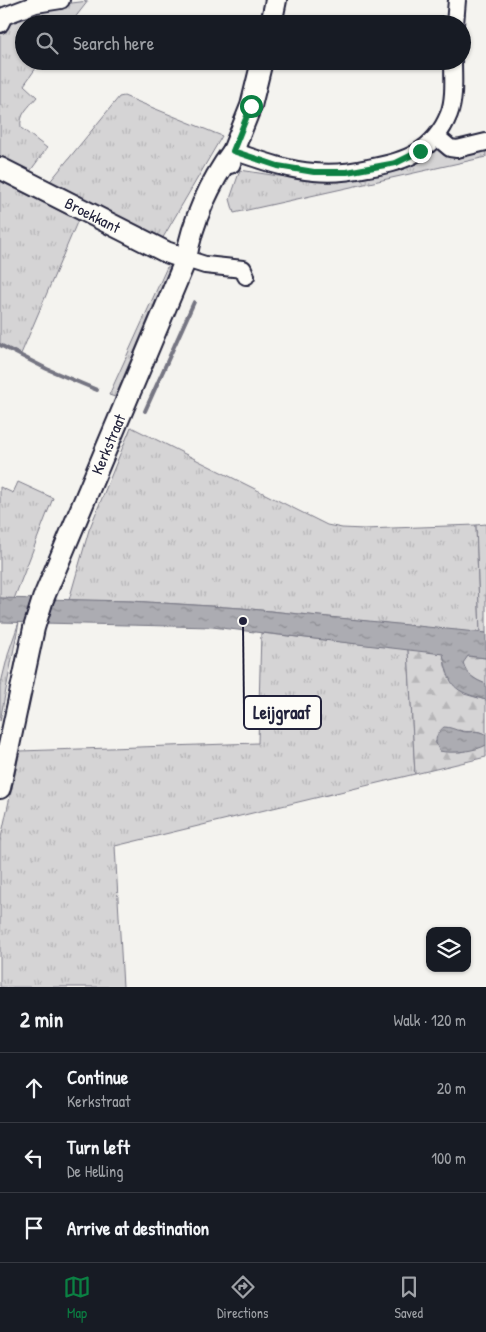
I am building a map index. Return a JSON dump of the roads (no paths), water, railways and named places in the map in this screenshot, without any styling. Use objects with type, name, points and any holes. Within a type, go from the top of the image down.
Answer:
[{"type":"street","points":[[0,24],[4,16],[36,4],[61,0]]},
{"type":"street","points":[[273,15],[276,0]]},
{"type":"street","points":[[456,15],[457,0]]},
{"type":"street","name":"Kerkstraat","points":[[0,788],[34,628],[43,599],[186,259],[189,239],[224,164],[233,151],[251,106],[260,70]]},
{"type":"street","points":[[233,151],[287,167],[314,172],[347,172],[396,163],[420,151],[437,137],[450,113],[454,89],[453,70]]},
{"type":"street","points":[[437,137],[450,148],[457,149],[486,142]]},
{"type":"street","name":"Broekkant","points":[[0,168],[166,252],[186,259]]},
{"type":"street","points":[[186,259],[205,265],[243,269],[246,276]]},
{"type":"water","points":[[0,598],[131,601],[241,608],[486,633],[486,658],[468,656],[463,663],[472,676],[486,684],[486,700],[459,690],[454,686],[448,674],[443,654],[212,627],[0,622]]},
{"type":"water","points":[[444,727],[465,732],[476,731],[482,733],[486,735],[486,745],[463,751],[440,751],[436,738]]},
{"type":"waterway","points":[[145,411],[194,302]]},
{"type":"waterway","points":[[0,345],[47,369],[97,390]]},
{"type":"place","name":"Leijgraaf","points":[[243,621]]}]
